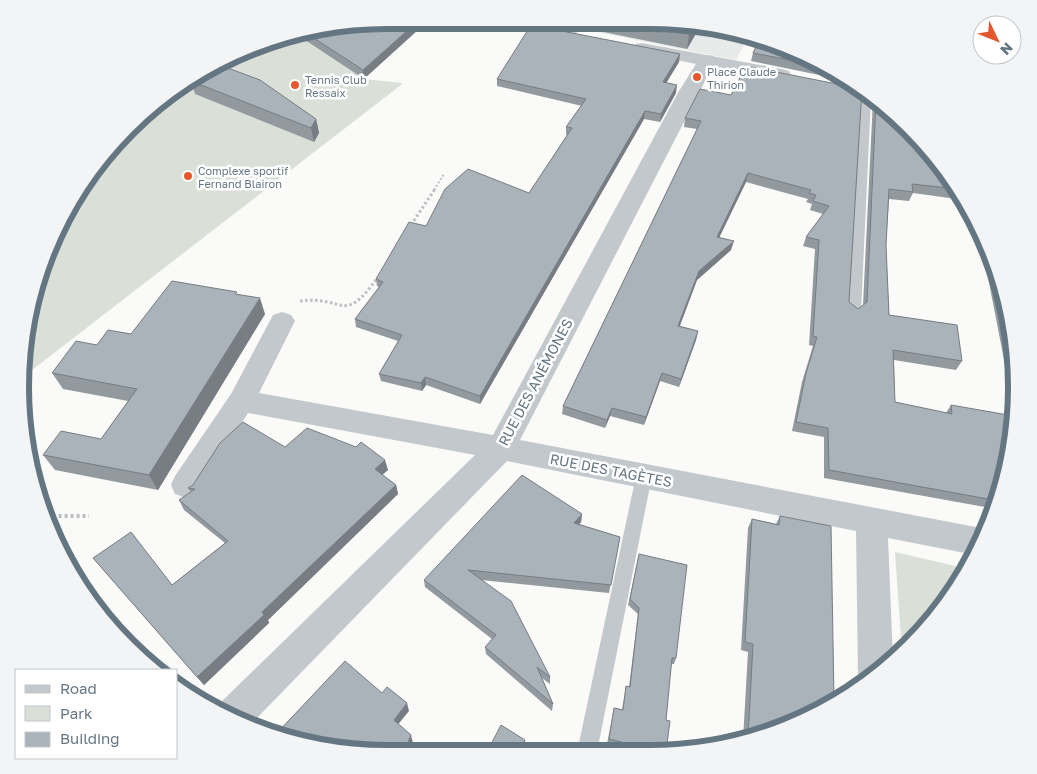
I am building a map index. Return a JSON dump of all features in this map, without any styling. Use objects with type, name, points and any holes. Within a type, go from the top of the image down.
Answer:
[{"type":"street","points":[[548,29],[588,37]]},
{"type":"street","points":[[625,44],[801,78]]},
{"type":"street","name":"RUE DES ANÉMONES","points":[[237,712],[501,448],[689,90],[708,60]]},
{"type":"street","points":[[186,485],[241,401],[282,321]]},
{"type":"street","name":"RUE DES TAGÈTES","points":[[241,401],[501,448],[973,540]]},
{"type":"street","points":[[872,521],[876,665]]},
{"type":"lane","points":[[854,311],[865,100]]},
{"type":"lane","points":[[588,745],[644,476]]},
{"type":"path","points":[[226,68],[234,74]]},
{"type":"path","points":[[407,231],[444,174]]},
{"type":"path","points":[[282,321],[291,307],[301,300],[314,299],[343,307],[356,305],[365,297],[381,272]]},
{"type":"path","points":[[53,517],[88,516]]},
{"type":"shaded area","points":[[582,29],[673,30],[697,32],[745,42],[736,60]]},
{"type":"green space","name":"Complexe sportif Fernand Blairon","points":[[305,39],[364,79],[402,83],[30,372],[32,340],[41,294],[56,250],[66,229],[89,188],[103,169],[134,134],[169,103],[208,77],[250,56]]},
{"type":"green space","points":[[895,552],[959,567],[934,605],[901,642]]},
{"type":"building","points":[[409,29],[363,70],[312,37],[364,30]]},
{"type":"building","points":[[528,29],[552,29],[680,54],[663,82],[677,85],[661,114],[645,111],[480,396],[425,377],[421,383],[379,374],[402,335],[355,319],[383,282],[376,279],[409,222],[426,226],[445,189],[468,169],[529,193],[572,128],[566,127],[586,99],[497,79]]},
{"type":"building","points":[[667,30],[691,31],[689,34]]},
{"type":"building","points":[[757,45],[799,62],[753,53]]},
{"type":"building","points":[[746,66],[843,85],[861,98],[849,302],[858,309],[867,302],[876,109],[919,151],[948,188],[912,184],[913,192],[889,189],[886,245],[889,315],[957,325],[962,361],[893,350],[895,402],[952,414],[951,405],[1007,415],[1001,457],[990,499],[829,470],[828,428],[796,422],[806,373],[817,337],[813,336],[819,240],[806,237],[829,206],[813,201],[816,195],[809,193],[811,190],[748,173],[717,237],[734,241],[699,271],[678,326],[698,331],[681,379],[662,373],[646,417],[612,408],[607,420],[563,406],[701,121],[685,118],[700,89],[731,95]]},
{"type":"building","points":[[226,67],[260,80],[316,119],[311,128],[197,83]]},
{"type":"building","points":[[172,281],[237,292],[235,294],[260,298],[149,475],[43,455],[61,431],[101,439],[137,389],[52,373],[76,341],[97,345],[108,330],[131,334]]},
{"type":"building","points":[[243,422],[285,447],[307,428],[356,447],[361,442],[385,460],[375,469],[396,485],[262,612],[264,615],[197,677],[93,558],[131,532],[172,585],[228,541],[179,500],[195,489],[188,488],[193,485],[220,443]]},
{"type":"building","points":[[522,475],[582,514],[574,523],[620,537],[611,585],[468,570],[511,601],[550,677],[537,667],[553,704],[485,647],[496,635],[424,580]]},
{"type":"building","points":[[780,516],[831,526],[834,694],[787,718],[748,731],[753,644],[745,642],[752,519],[779,525]]},
{"type":"building","points":[[639,554],[687,565],[676,658],[672,658],[666,720],[670,721],[667,744],[634,745],[609,739],[614,708],[623,710],[626,686],[630,687],[639,608],[630,599]]},
{"type":"building","points":[[345,661],[382,693],[387,687],[407,703],[394,720],[411,735],[407,745],[364,744],[317,738],[281,729]]},
{"type":"building","points":[[501,725],[525,740],[522,745],[491,745]]},
{"type":"place","name":"Place Claude Thirion","points":[[697,77]]},
{"type":"place","name":"Tennis Club Ressaix","points":[[295,85]]},
{"type":"place","name":"Complexe sportif Fernand Blairon","points":[[188,176]]}]
